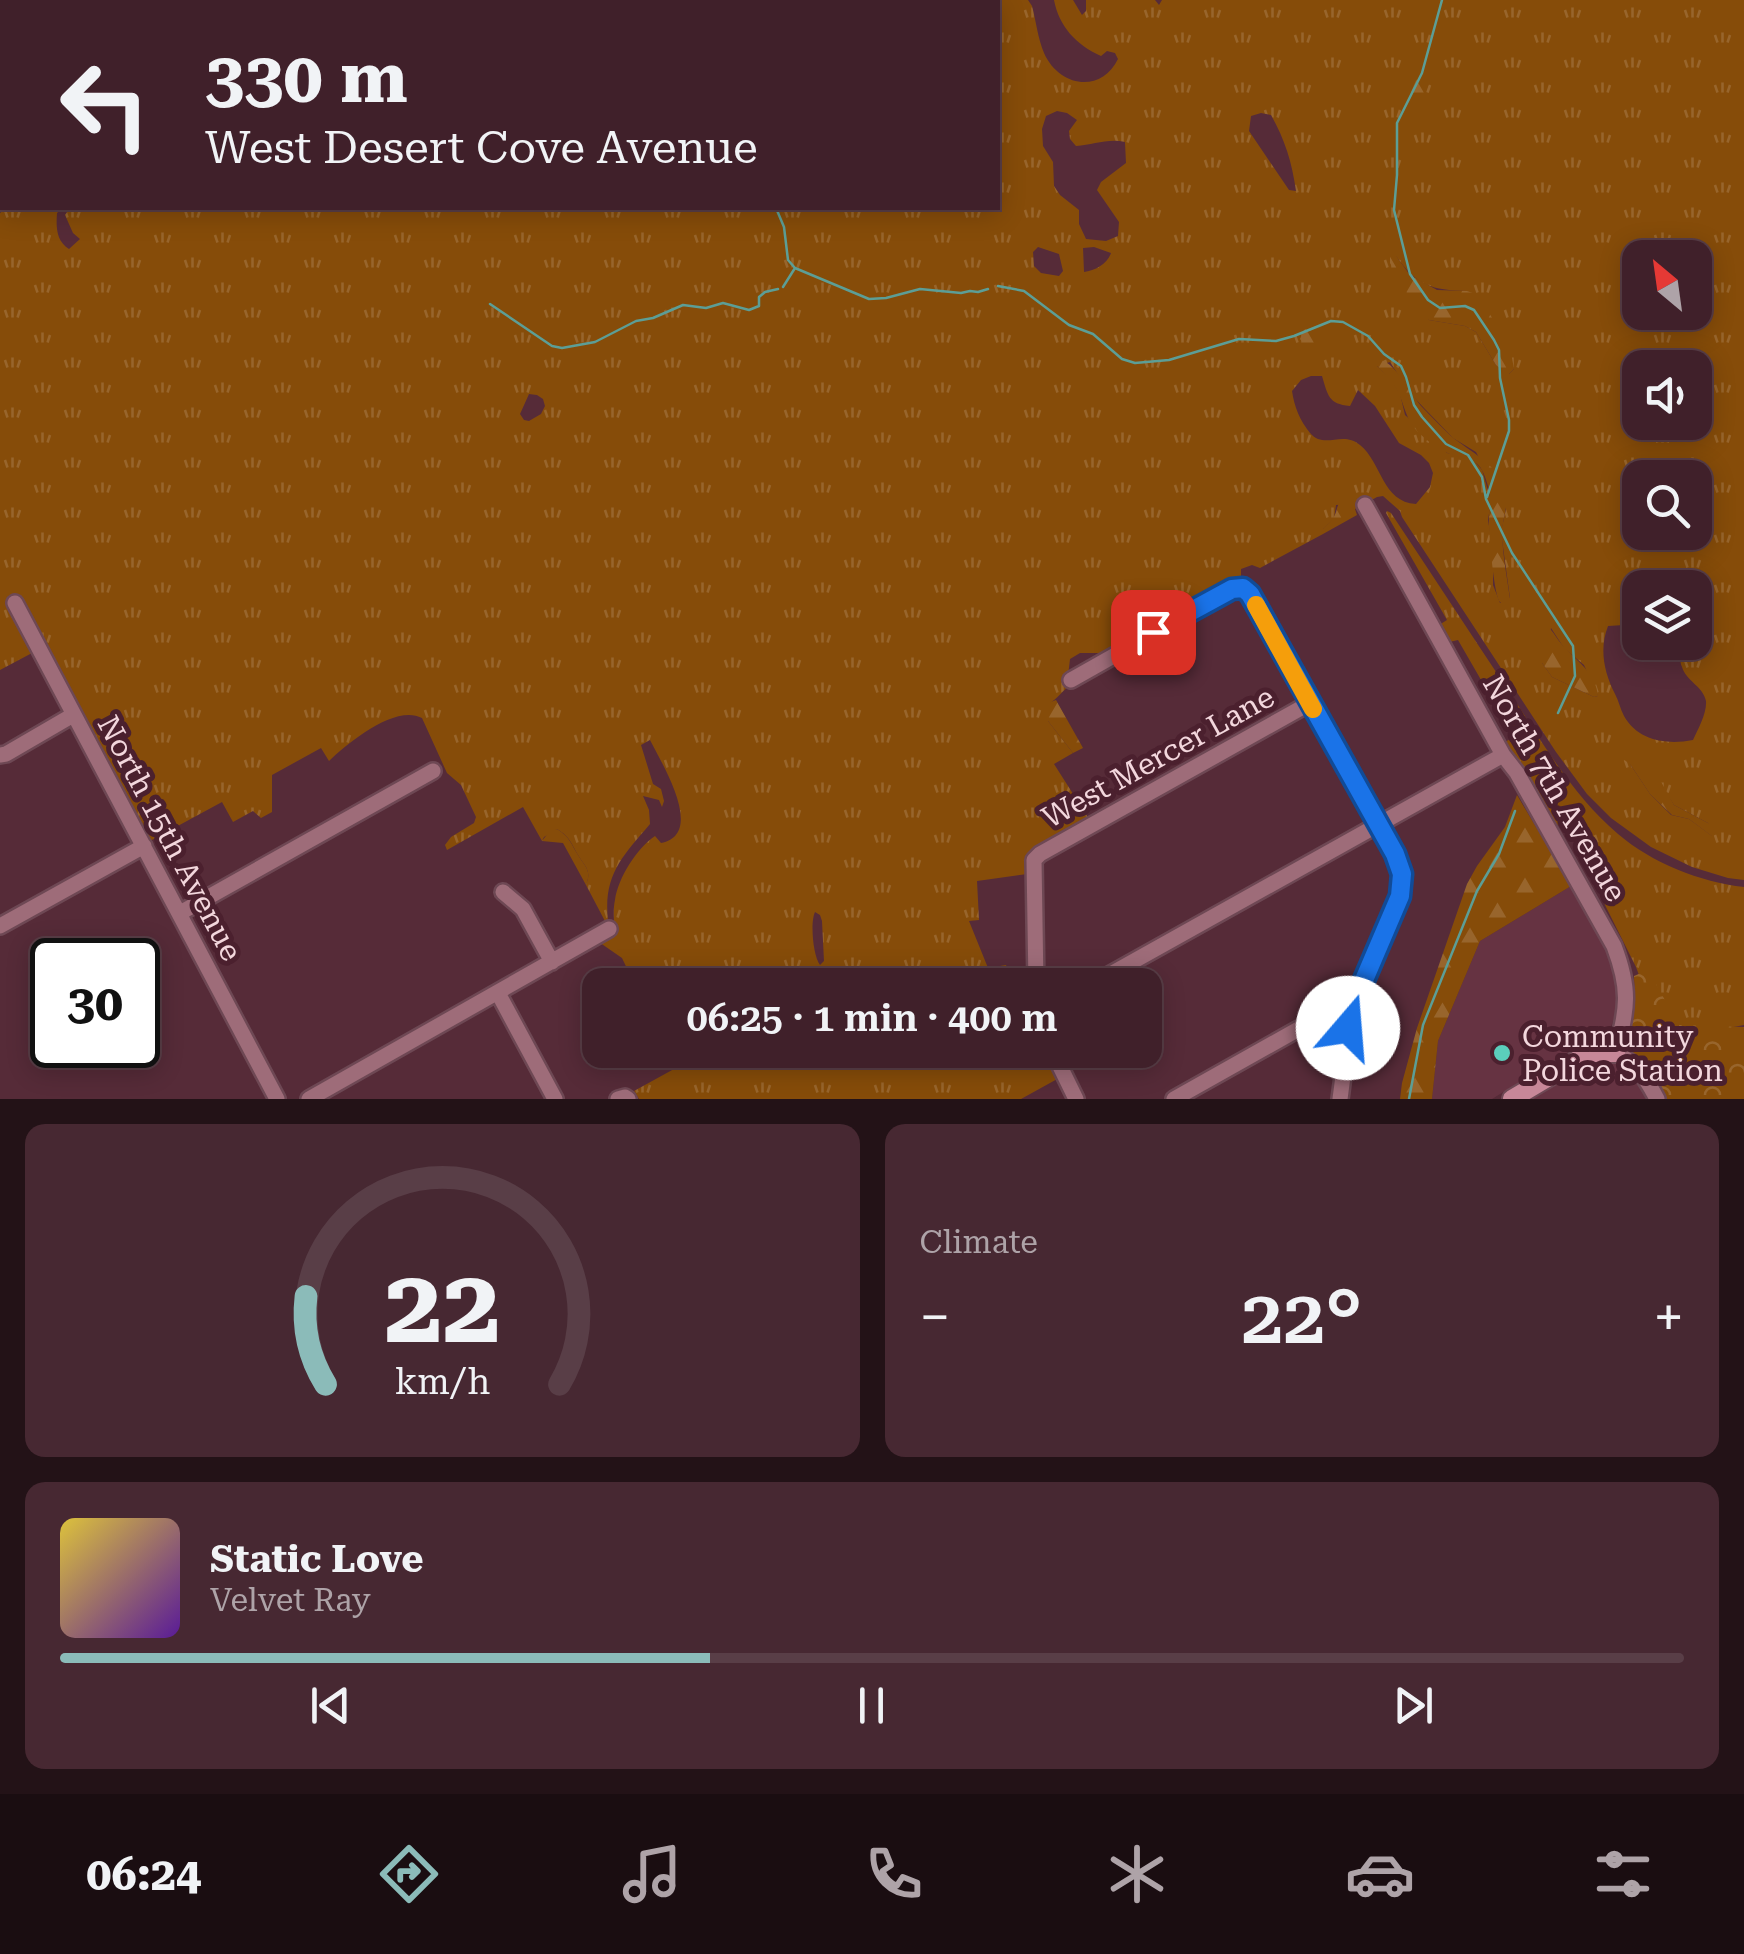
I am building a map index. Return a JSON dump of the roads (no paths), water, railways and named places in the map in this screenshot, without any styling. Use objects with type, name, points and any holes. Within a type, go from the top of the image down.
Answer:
[{"type":"main road","points":[[1512,1099],[1589,1053],[1616,1052]]},
{"type":"street","name":"North 7th Avenue","points":[[1365,505],[1608,935],[1627,989],[1616,1052]]},
{"type":"street","points":[[1071,680],[1232,589],[1243,588],[1250,594],[1400,863],[1402,886],[1352,1008],[1340,1099]]},
{"type":"street","name":"North 15th Avenue","points":[[14,603],[278,1099]]},
{"type":"street","name":"West Mercer Lane","points":[[1036,968],[1034,860],[1040,854],[1310,703]]},
{"type":"street","points":[[0,756],[73,715]]},
{"type":"street","points":[[1121,968],[1504,755]]},
{"type":"street","points":[[180,913],[433,771]]},
{"type":"street","points":[[0,926],[144,846]]},
{"type":"street","points":[[503,892],[523,909],[552,962]]},
{"type":"street","points":[[309,1099],[610,929]]},
{"type":"street","points":[[498,993],[555,1099]]},
{"type":"street","points":[[1174,1099],[1327,1014],[1339,1008],[1352,1008]]},
{"type":"street","points":[[1616,1052],[1643,1074],[1657,1099]]},
{"type":"street","points":[[1061,1068],[1076,1099]]},
{"type":"waterway","points":[[1442,0],[1422,73],[1397,123],[1394,210],[1410,274],[1428,300],[1440,308],[1465,306],[1474,310],[1499,350],[1509,431],[1487,497]]},
{"type":"waterway","points":[[777,210],[784,227],[788,260],[795,268],[869,299],[920,289],[961,293],[988,289]]},
{"type":"waterway","points":[[783,287],[795,268]]},
{"type":"waterway","points":[[998,286],[1024,291],[1069,325],[1093,334],[1122,359],[1135,363],[1169,360],[1239,339],[1276,341],[1331,321],[1343,322],[1368,336],[1401,366],[1422,417],[1446,444],[1468,455],[1482,477],[1486,499],[1512,553],[1573,646],[1575,676],[1558,713]]},
{"type":"waterway","points":[[490,304],[552,346],[562,348],[595,342],[636,321],[683,305],[706,308],[723,303],[749,310],[759,306],[759,297],[765,292],[778,289]]},
{"type":"waterway","points":[[1409,1099],[1423,1025],[1477,891],[1499,854],[1515,811]]},
{"type":"place","name":"Community Police Station","points":[[1502,1053]]}]
